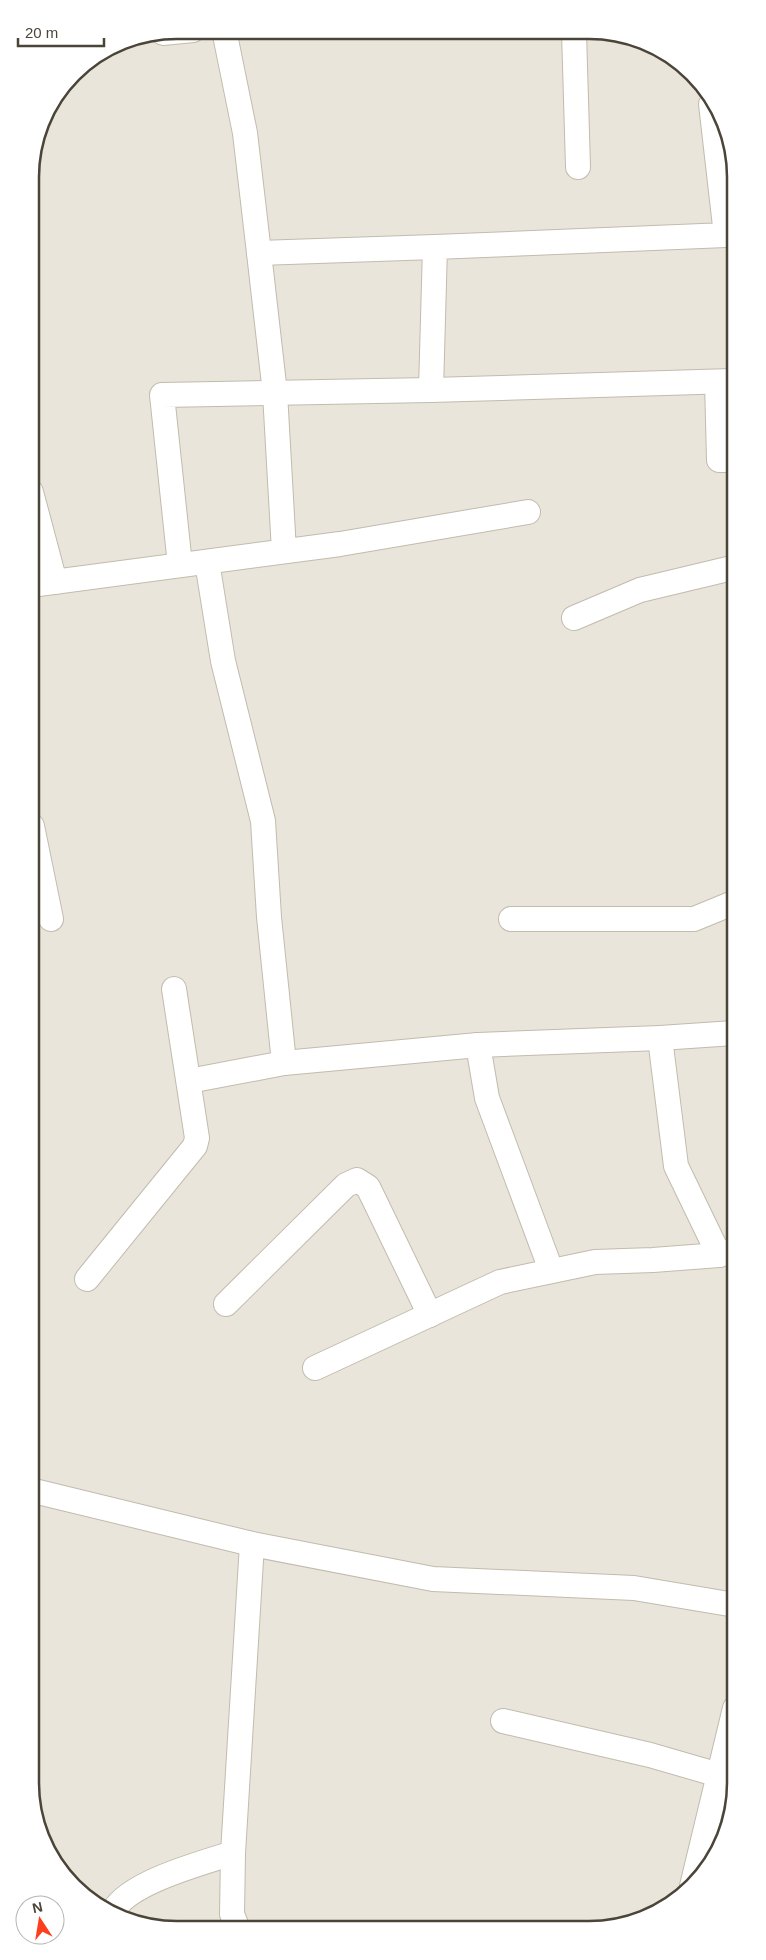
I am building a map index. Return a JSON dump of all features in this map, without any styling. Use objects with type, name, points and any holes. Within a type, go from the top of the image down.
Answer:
[{"type":"street","points":[[226,39],[245,133],[275,393],[284,551]]},
{"type":"street","points":[[574,39],[578,167]]},
{"type":"street","points":[[713,115],[727,220]]},
{"type":"street","points":[[259,253],[727,235]]},
{"type":"street","points":[[432,390],[434,247]]},
{"type":"street","points":[[180,565],[162,395],[724,382],[719,460],[727,460]]},
{"type":"street","points":[[39,584],[340,544],[528,512]]},
{"type":"street","points":[[39,522],[55,582]]},
{"type":"street","points":[[207,562],[223,661],[264,821],[269,917],[284,1063]]},
{"type":"street","points":[[574,618],[640,590],[727,569]]},
{"type":"street","points":[[39,860],[51,919]]},
{"type":"street","points":[[511,919],[694,919],[727,905]]},
{"type":"street","points":[[87,1279],[195,1146],[197,1138],[174,989]]},
{"type":"street","points":[[189,1081],[284,1063],[478,1045],[727,1033]]},
{"type":"street","points":[[315,1368],[500,1282],[595,1262],[653,1260],[727,1252],[676,1166],[660,1038]]},
{"type":"street","points":[[478,1045],[487,1098],[551,1270]]},
{"type":"street","points":[[226,1304],[346,1185],[357,1180],[368,1187],[430,1315]]},
{"type":"street","points":[[39,1492],[252,1544],[433,1579],[634,1588],[727,1604]]},
{"type":"street","points":[[235,1921],[232,1914],[233,1853],[252,1544]]},
{"type":"street","points":[[503,1721],[650,1755],[719,1775]]},
{"type":"street","points":[[696,1870],[727,1743]]},
{"type":"street","points":[[116,1907],[119,1902],[159,1877],[233,1853]]},
{"type":"shaded area","points":[[590,39],[616,41],[642,49],[658,57],[687,79],[709,108],[723,141],[727,176],[727,1793],[725,1810],[717,1836],[704,1860],[693,1874],[666,1898],[642,1911],[625,1917],[590,1921],[167,1921],[150,1919],[116,1907],[86,1887],[62,1860],[49,1836],[43,1819],[39,1784],[39,167],[46,132],[62,100],[73,86],[86,73],[108,57],[132,46],[158,40]]}]
